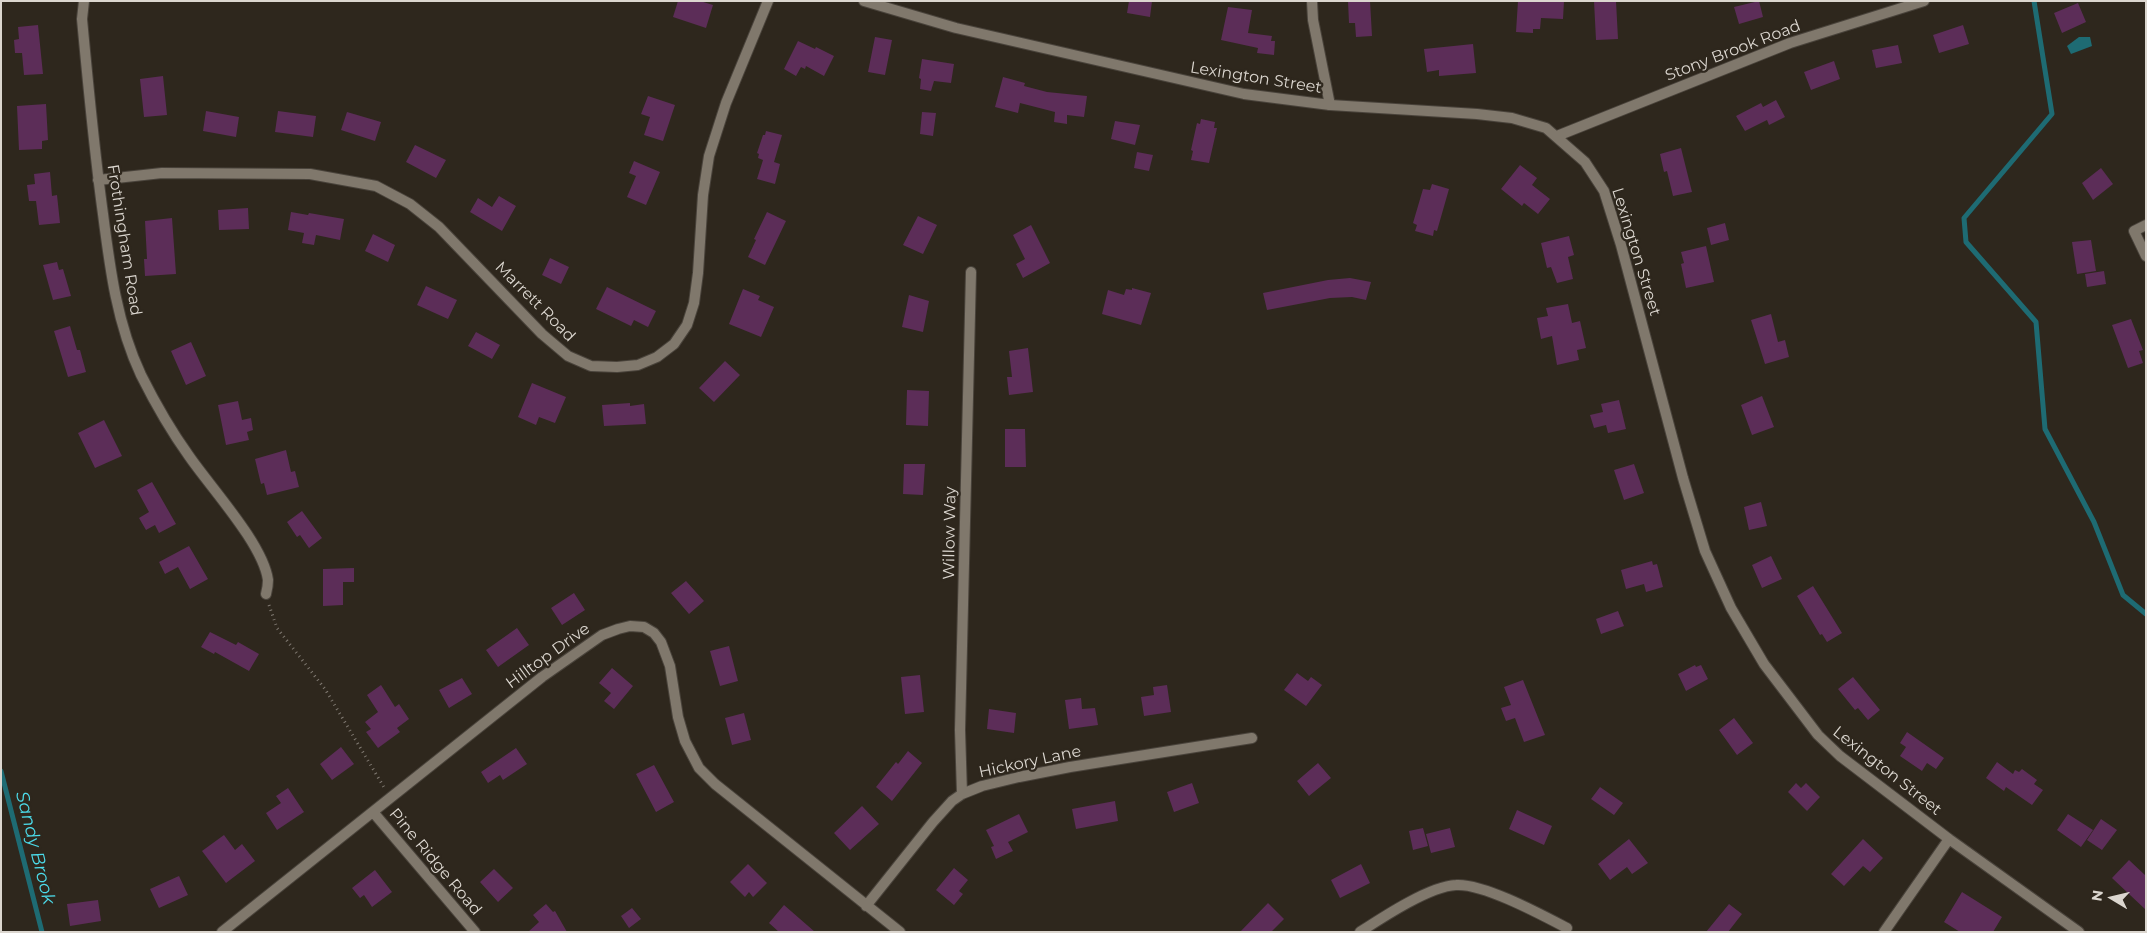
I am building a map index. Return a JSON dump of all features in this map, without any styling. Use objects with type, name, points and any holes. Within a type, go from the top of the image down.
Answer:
[{"type":"street","name":"Frothingham Road","points":[[84,1],[82,19],[98,180],[117,302],[126,337],[141,374],[163,416],[188,456],[251,539],[263,563],[268,581],[266,594]]},
{"type":"street","name":"Marrett Road","points":[[98,180],[162,173],[310,174],[376,186],[410,204],[439,227],[542,334],[568,356],[591,366],[617,368],[638,365],[658,358],[674,344],[687,325],[694,303],[698,273],[703,195],[709,156],[726,103],[768,1]]},
{"type":"street","name":"Lexington Street","points":[[864,1],[956,28],[1244,94],[1330,105],[1512,118],[1546,128],[1557,136],[1585,162],[1598,179],[1609,206],[1683,478],[1705,551],[1731,608],[1764,664],[1818,735],[1840,756],[1949,839],[2079,932]]},
{"type":"street","points":[[1312,1],[1313,20],[1330,105]]},
{"type":"street","name":"Stony Brook Road","points":[[1557,136],[1790,43],[1924,1]]},
{"type":"street","points":[[2146,225],[2134,231],[2146,256]]},
{"type":"street","name":"Willow Way","points":[[962,794],[960,730],[971,272]]},
{"type":"street","name":"Hilltop Drive","points":[[222,932],[577,651],[602,635],[618,628],[630,626],[644,627],[654,633],[661,642],[670,666],[678,717],[691,754],[699,768],[714,784],[866,906],[893,924],[900,932]]},
{"type":"street","name":"Hickory Lane","points":[[866,906],[933,822],[952,801],[962,794],[982,786],[1070,767],[1252,738]]},
{"type":"street","name":"Pine Ridge Road","points":[[373,812],[475,932]]},
{"type":"street","points":[[1884,932],[1949,839]]},
{"type":"street","points":[[1360,932],[1390,913],[1435,890],[1456,884],[1466,885],[1492,894],[1567,928]]},
{"type":"path","points":[[266,594],[277,628],[325,689],[390,798]]},
{"type":"water","points":[[2079,37],[2090,37],[2092,46],[2071,54],[2067,46]]},
{"type":"building","points":[[678,1],[700,1],[713,5],[706,28],[673,17]]},
{"type":"building","points":[[1129,1],[1152,1],[1150,17],[1127,13]]},
{"type":"building","points":[[1348,1],[1370,1],[1372,36],[1356,37],[1355,23],[1349,23]]},
{"type":"building","points":[[1518,1],[1564,1],[1563,19],[1541,18],[1540,29],[1533,29],[1533,33],[1516,32]]},
{"type":"building","points":[[1594,1],[1616,1],[1618,39],[1596,40]]},
{"type":"building","points":[[1759,1],[1763,17],[1739,24],[1734,7]]},
{"type":"building","points":[[2078,3],[2086,22],[2062,33],[2054,13]]},
{"type":"building","points":[[1228,7],[1252,10],[1248,33],[1272,36],[1271,41],[1275,41],[1274,55],[1257,53],[1258,48],[1221,40]]},
{"type":"building","points":[[38,25],[43,74],[24,75],[22,53],[15,53],[14,40],[19,39],[18,27]]},
{"type":"building","points":[[1963,25],[1969,44],[1939,53],[1933,35]]},
{"type":"building","points":[[875,37],[892,40],[885,75],[868,72]]},
{"type":"building","points":[[798,41],[834,56],[824,76],[806,66],[805,69],[801,67],[796,76],[784,69]]},
{"type":"building","points":[[1473,44],[1476,73],[1439,76],[1439,70],[1427,72],[1424,49]]},
{"type":"building","points":[[1898,45],[1902,63],[1876,68],[1872,50]]},
{"type":"building","points":[[922,59],[954,64],[951,83],[934,81],[931,91],[920,89],[921,79],[919,78]]},
{"type":"building","points":[[1834,61],[1840,79],[1811,90],[1804,72]]},
{"type":"building","points":[[163,76],[167,115],[144,117],[140,79]]},
{"type":"building","points":[[1003,77],[1025,83],[1024,86],[1047,92],[1087,96],[1084,117],[1067,115],[1067,124],[1054,122],[1055,112],[1020,103],[1018,113],[995,107]]},
{"type":"building","points":[[648,96],[675,105],[663,141],[644,135],[650,117],[641,114]]},
{"type":"building","points":[[1776,100],[1785,117],[1769,125],[1767,120],[1745,131],[1736,116],[1761,103],[1763,107]]},
{"type":"building","points":[[46,104],[48,140],[42,141],[42,149],[19,150],[17,106]]},
{"type":"building","points":[[206,111],[239,117],[236,137],[203,131]]},
{"type":"building","points":[[278,111],[316,116],[313,137],[275,132]]},
{"type":"building","points":[[347,112],[381,122],[375,141],[341,130]]},
{"type":"building","points":[[922,112],[936,113],[933,136],[920,134]]},
{"type":"building","points":[[1201,119],[1215,122],[1214,128],[1217,128],[1209,163],[1191,160],[1193,151],[1191,150],[1197,123],[1200,124]]},
{"type":"building","points":[[1115,121],[1140,125],[1135,145],[1111,139]]},
{"type":"building","points":[[766,131],[782,135],[774,162],[780,164],[775,184],[757,179],[763,160],[758,158],[759,154],[757,153]]},
{"type":"building","points":[[415,145],[446,160],[436,178],[406,162]]},
{"type":"building","points":[[1681,148],[1692,192],[1673,196],[1667,171],[1664,172],[1660,154]]},
{"type":"building","points":[[1137,152],[1153,155],[1149,171],[1134,168]]},
{"type":"building","points":[[634,161],[660,172],[646,205],[627,197],[636,176],[629,173]]},
{"type":"building","points":[[1520,165],[1537,178],[1532,185],[1550,199],[1538,214],[1524,203],[1522,206],[1501,189]]},
{"type":"building","points":[[2101,168],[2113,184],[2093,200],[2082,183]]},
{"type":"building","points":[[50,172],[52,196],[57,195],[60,223],[39,225],[36,201],[29,201],[27,185],[35,184],[34,174]]},
{"type":"building","points":[[1432,184],[1449,189],[1437,231],[1434,230],[1433,236],[1415,231],[1417,225],[1413,223],[1423,189],[1430,190]]},
{"type":"building","points":[[499,196],[516,206],[502,231],[470,212],[478,198],[492,207]]},
{"type":"building","points":[[248,208],[249,229],[219,230],[218,210]]},
{"type":"building","points":[[291,212],[344,219],[340,240],[316,235],[314,245],[302,243],[304,233],[288,230]]},
{"type":"building","points":[[767,212],[786,221],[765,265],[748,257]]},
{"type":"building","points":[[918,216],[937,225],[923,254],[903,245]]},
{"type":"building","points":[[172,218],[176,274],[145,276],[144,259],[147,259],[145,221]]},
{"type":"building","points":[[1725,223],[1729,240],[1711,245],[1707,228]]},
{"type":"building","points":[[1031,225],[1050,263],[1023,278],[1016,264],[1025,259],[1013,235]]},
{"type":"building","points":[[373,234],[395,245],[388,262],[365,251]]},
{"type":"building","points":[[1569,236],[1574,255],[1568,257],[1573,279],[1557,283],[1551,267],[1547,268],[1541,243]]},
{"type":"building","points":[[2091,240],[2096,271],[2077,274],[2072,242]]},
{"type":"building","points":[[1706,246],[1714,282],[1686,288],[1681,264],[1684,263],[1681,252]]},
{"type":"building","points":[[550,258],[569,267],[561,284],[542,275]]},
{"type":"building","points":[[57,262],[59,270],[63,269],[71,296],[53,300],[43,265]]},
{"type":"building","points":[[2104,271],[2106,284],[2087,287],[2085,274]]},
{"type":"building","points":[[1350,278],[1371,282],[1366,300],[1352,297],[1330,298],[1267,310],[1263,293],[1328,280]]},
{"type":"building","points":[[426,286],[457,300],[448,319],[417,305]]},
{"type":"building","points":[[607,287],[656,311],[648,327],[634,320],[631,326],[596,309]]},
{"type":"building","points":[[1132,288],[1151,293],[1141,325],[1102,314],[1108,290],[1124,295],[1126,289],[1132,290]]},
{"type":"building","points":[[743,289],[760,296],[758,300],[774,307],[761,337],[729,324]]},
{"type":"building","points":[[909,295],[929,301],[923,332],[902,327]]},
{"type":"building","points":[[1568,304],[1572,323],[1580,321],[1586,348],[1577,350],[1579,360],[1557,365],[1552,336],[1541,339],[1537,318],[1548,316],[1546,308]]},
{"type":"building","points":[[1771,314],[1778,342],[1785,340],[1789,357],[1765,364],[1751,320]]},
{"type":"building","points":[[2131,319],[2143,350],[2139,351],[2143,363],[2128,368],[2112,325]]},
{"type":"building","points":[[70,326],[77,350],[80,350],[86,372],[68,377],[54,331]]},
{"type":"building","points":[[476,332],[500,345],[492,359],[468,346]]},
{"type":"building","points":[[191,342],[206,376],[186,385],[171,351]]},
{"type":"building","points":[[1028,348],[1033,392],[1009,395],[1007,377],[1012,377],[1009,351]]},
{"type":"building","points":[[725,361],[740,375],[714,402],[699,388]]},
{"type":"building","points":[[532,383],[566,397],[555,423],[539,417],[536,425],[518,417]]},
{"type":"building","points":[[907,390],[929,391],[928,426],[906,425]]},
{"type":"building","points":[[1762,396],[1774,427],[1752,435],[1741,405]]},
{"type":"building","points":[[1619,400],[1626,429],[1608,433],[1606,425],[1594,428],[1590,415],[1603,412],[1601,404]]},
{"type":"building","points":[[238,401],[242,420],[251,418],[253,430],[247,432],[249,440],[226,445],[218,405]]},
{"type":"building","points":[[630,403],[630,406],[644,404],[646,424],[604,426],[602,405]]},
{"type":"building","points":[[104,420],[122,456],[95,468],[78,433]]},
{"type":"building","points":[[1005,429],[1025,429],[1026,467],[1005,467]]},
{"type":"building","points":[[286,450],[291,472],[295,471],[299,487],[267,495],[264,483],[261,484],[255,459]]},
{"type":"building","points":[[904,464],[925,464],[923,495],[903,494]]},
{"type":"building","points":[[1634,464],[1644,493],[1624,500],[1614,470]]},
{"type":"building","points":[[152,482],[176,524],[159,533],[155,525],[146,530],[139,518],[149,512],[137,490]]},
{"type":"building","points":[[1761,502],[1767,526],[1749,530],[1744,507]]},
{"type":"building","points":[[302,511],[322,538],[309,548],[300,535],[297,537],[287,522]]},
{"type":"building","points":[[189,546],[208,579],[190,589],[178,567],[165,574],[159,562]]},
{"type":"building","points":[[1771,556],[1782,579],[1762,588],[1752,565]]},
{"type":"building","points":[[1652,561],[1653,565],[1657,564],[1663,587],[1646,592],[1644,584],[1626,589],[1621,570]]},
{"type":"building","points":[[354,568],[354,582],[343,582],[343,605],[323,606],[323,569]]},
{"type":"building","points":[[686,581],[704,601],[689,614],[671,593]]},
{"type":"building","points":[[1813,586],[1842,633],[1827,642],[1822,634],[1820,635],[1797,596]]},
{"type":"building","points":[[574,593],[585,610],[562,625],[551,608]]},
{"type":"building","points":[[1618,611],[1624,626],[1601,634],[1596,619]]},
{"type":"building","points":[[517,628],[529,645],[498,667],[486,650]]},
{"type":"building","points":[[210,632],[236,645],[238,642],[259,654],[249,671],[215,652],[214,654],[201,647]]},
{"type":"building","points":[[729,646],[738,681],[720,686],[710,651]]},
{"type":"building","points":[[1695,665],[1696,667],[1701,665],[1708,679],[1686,691],[1678,674]]},
{"type":"building","points":[[612,668],[633,686],[614,709],[604,701],[611,693],[599,683]]},
{"type":"building","points":[[1297,673],[1308,681],[1311,677],[1322,685],[1306,706],[1284,690]]},
{"type":"building","points":[[920,675],[924,712],[905,714],[901,677]]},
{"type":"building","points":[[1853,677],[1880,710],[1868,720],[1858,708],[1855,710],[1838,689]]},
{"type":"building","points":[[462,678],[472,694],[449,708],[439,690]]},
{"type":"building","points":[[1523,680],[1545,735],[1524,742],[1515,718],[1506,721],[1501,708],[1511,705],[1504,687]]},
{"type":"building","points":[[381,685],[395,707],[399,704],[409,719],[397,728],[400,732],[378,748],[366,732],[371,729],[365,722],[378,712],[367,695]]},
{"type":"building","points":[[1167,685],[1171,712],[1144,716],[1141,697],[1154,695],[1153,687]]},
{"type":"building","points":[[1081,698],[1082,709],[1095,708],[1098,725],[1069,729],[1065,700]]},
{"type":"building","points":[[989,709],[1016,713],[1014,733],[987,729]]},
{"type":"building","points":[[744,713],[751,740],[732,745],[725,718]]},
{"type":"building","points":[[1734,718],[1753,743],[1737,755],[1719,730]]},
{"type":"building","points":[[1907,732],[1944,758],[1936,769],[1927,763],[1922,771],[1900,756],[1906,747],[1900,743]]},
{"type":"building","points":[[341,747],[354,764],[332,780],[320,764]]},
{"type":"building","points":[[516,748],[527,764],[503,780],[500,775],[488,783],[481,772]]},
{"type":"building","points":[[908,751],[922,763],[892,801],[876,787],[896,762],[898,764]]},
{"type":"building","points":[[1997,762],[2013,774],[2015,770],[2019,772],[2022,769],[2037,780],[2034,784],[2043,790],[2032,805],[2006,787],[2004,791],[1986,778]]},
{"type":"building","points":[[1318,763],[1331,778],[1309,796],[1297,781]]},
{"type":"building","points":[[654,765],[674,802],[656,812],[636,774]]},
{"type":"building","points":[[1192,783],[1199,803],[1174,812],[1167,792]]},
{"type":"building","points":[[1796,783],[1801,788],[1806,783],[1820,797],[1807,811],[1788,792]]},
{"type":"building","points":[[1600,787],[1623,803],[1614,815],[1591,799]]},
{"type":"building","points":[[288,788],[304,812],[277,830],[266,813],[281,803],[276,796]]},
{"type":"building","points":[[1115,801],[1118,821],[1076,829],[1072,809]]},
{"type":"building","points":[[862,806],[879,824],[850,850],[834,833]]},
{"type":"building","points":[[1517,810],[1552,826],[1544,845],[1509,829]]},
{"type":"building","points":[[1019,814],[1028,832],[1008,842],[1013,851],[996,859],[991,847],[994,846],[986,830]]},
{"type":"building","points":[[2068,814],[2093,830],[2081,847],[2057,830]]},
{"type":"building","points":[[2101,819],[2117,830],[2102,850],[2087,840]]},
{"type":"building","points":[[1423,828],[1428,846],[1413,850],[1409,831]]},
{"type":"building","points":[[1450,828],[1455,847],[1431,853],[1426,834]]},
{"type":"building","points":[[224,835],[235,850],[242,844],[255,861],[226,883],[202,851]]},
{"type":"building","points":[[1629,839],[1648,863],[1632,874],[1627,867],[1610,880],[1598,864]]},
{"type":"building","points":[[1863,839],[1883,858],[1870,872],[1863,866],[1844,886],[1831,874]]},
{"type":"building","points":[[2129,860],[2146,876],[2146,910],[2112,878]]},
{"type":"building","points":[[748,864],[767,883],[753,897],[749,892],[745,897],[730,882]]},
{"type":"building","points":[[1361,864],[1370,883],[1340,898],[1331,880]]},
{"type":"building","points":[[954,868],[968,880],[959,891],[963,894],[954,905],[936,890]]},
{"type":"building","points":[[494,869],[513,888],[498,902],[480,882]]},
{"type":"building","points":[[375,870],[392,892],[372,907],[364,895],[360,898],[352,888]]},
{"type":"building","points":[[179,876],[188,895],[159,908],[150,889]]},
{"type":"building","points":[[1962,892],[2002,917],[1993,932],[1960,932],[1944,922]]},
{"type":"building","points":[[98,900],[101,921],[70,926],[67,904]]},
{"type":"building","points":[[1268,903],[1284,919],[1271,932],[1240,932]]},
{"type":"building","points":[[546,904],[553,912],[555,911],[567,932],[528,932],[539,922],[533,915]]},
{"type":"building","points":[[1729,904],[1742,914],[1728,932],[1706,932]]},
{"type":"building","points":[[784,905],[815,932],[779,932],[769,923]]},
{"type":"building","points":[[632,908],[641,919],[629,928],[621,916]]},
{"type":"waterway","points":[[2034,1],[2052,114],[1964,218],[1966,242],[2036,322],[2045,429],[2094,522],[2123,595],[2146,614]]},
{"type":"waterway","name":"Sandy Brook","points":[[1,771],[42,932]]}]
